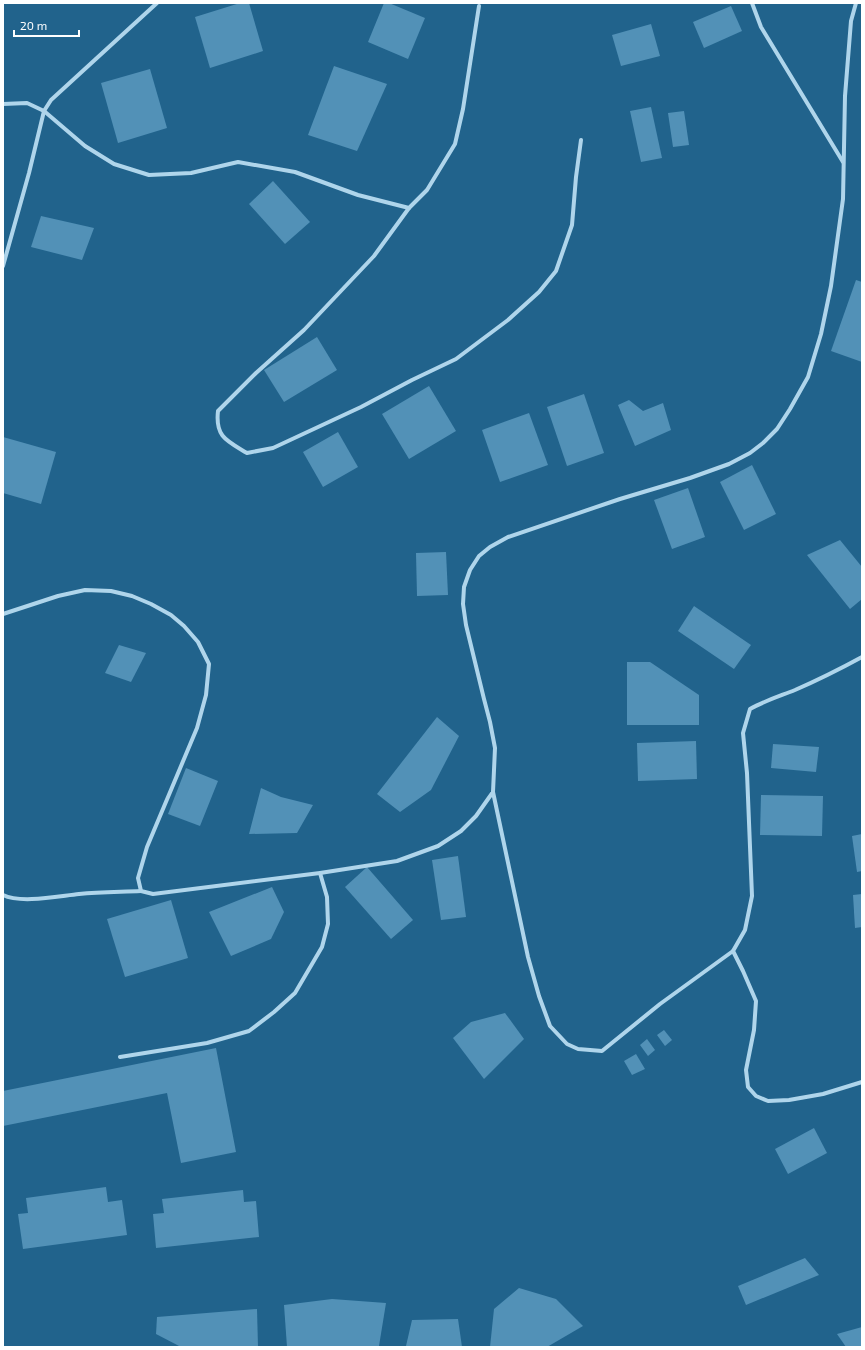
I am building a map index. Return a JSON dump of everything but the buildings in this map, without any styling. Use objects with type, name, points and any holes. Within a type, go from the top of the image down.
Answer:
[{"type":"street","points":[[3,266],[29,173],[44,111],[51,100],[157,3]]},
{"type":"street","points":[[752,3],[761,27],[843,162]]},
{"type":"street","points":[[856,3],[851,21],[845,96],[843,200],[831,286],[821,334],[808,377],[790,409],[777,428],[763,443],[750,453],[729,464],[508,537],[490,547],[479,556],[470,570],[464,587],[463,604],[466,625],[495,748],[493,792],[518,911],[539,996],[550,1026],[567,1044],[578,1049],[602,1051],[660,1004],[733,951],[745,930],[752,896],[747,772],[743,733],[750,709],[760,703],[776,698],[816,680],[862,657]]},
{"type":"street","points":[[479,6],[463,109],[455,144],[427,190],[409,208],[374,256],[304,330],[218,411],[217,419],[220,433],[229,442],[247,453],[273,448],[361,407],[456,359],[508,320],[539,292],[556,271],[572,225],[581,140]]},
{"type":"street","points":[[3,104],[27,103],[44,111],[85,146],[114,164],[149,175],[191,173],[238,162],[295,172],[358,195],[409,208]]},
{"type":"street","points":[[3,614],[58,596],[85,590],[111,591],[132,596],[171,615],[184,626],[198,642],[209,664],[206,695],[197,728],[147,847],[138,878],[141,891]]},
{"type":"street","points":[[3,895],[13,899],[32,899],[80,894],[141,891],[153,894],[320,873],[397,861],[438,846],[461,831],[476,816],[493,792]]},
{"type":"street","points":[[120,1057],[207,1043],[248,1031],[285,1002],[295,992],[322,947],[328,924],[327,897],[320,873]]},
{"type":"street","points":[[733,951],[756,1001],[754,1030],[746,1070],[748,1087],[752,1092],[756,1096],[768,1100],[789,1100],[823,1094],[862,1082]]}]
